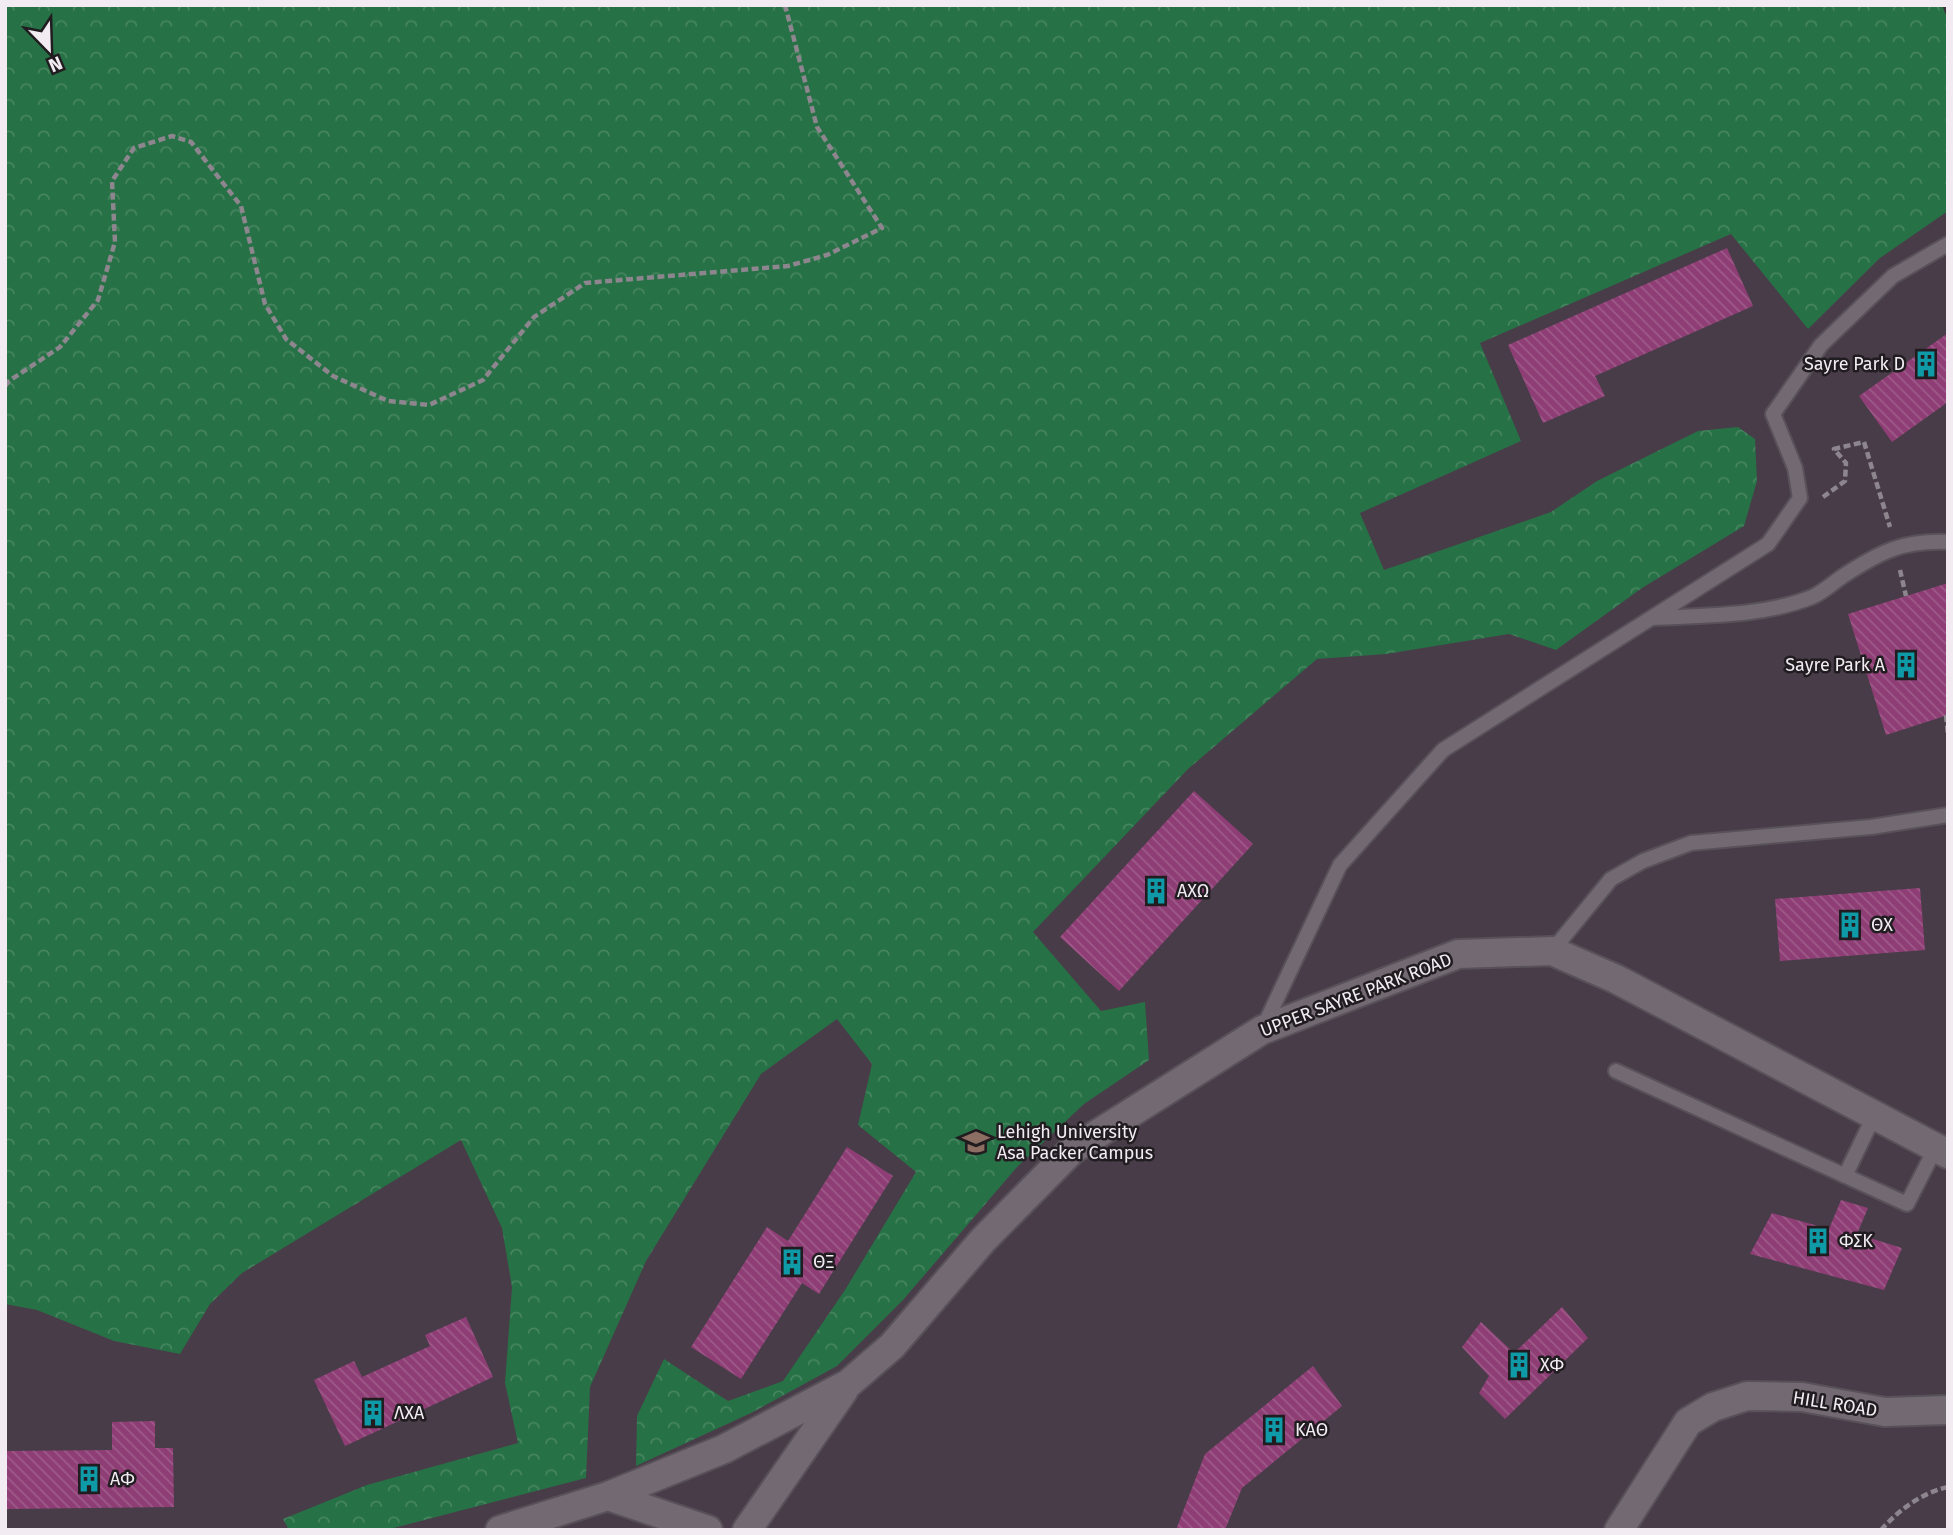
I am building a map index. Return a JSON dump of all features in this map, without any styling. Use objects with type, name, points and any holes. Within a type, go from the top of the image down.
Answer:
[{"type":"street","name":"UPPER SAYRE PARK ROAD","points":[[500,1530],[608,1496],[724,1450],[848,1384],[892,1346],[982,1240],[1072,1150],[1262,1030],[1458,954],[1552,951],[1616,979],[1942,1151]]},
{"type":"street","name":"UPPER SAYRE PARK ROAD","points":[[747,1530],[848,1384]]},
{"type":"street","name":"HILL ROAD","points":[[1619,1530],[1688,1422],[1713,1407],[1747,1396],[1802,1397],[1885,1412],[1948,1410]]},
{"type":"street","points":[[608,1496],[708,1530]]},
{"type":"lane","points":[[1262,1030],[1340,865],[1443,750],[1768,544],[1800,498],[1796,468],[1773,414],[1821,345],[1893,276],[1948,244]]},
{"type":"lane","points":[[1650,618],[1737,613],[1813,596],[1895,546],[1925,541],[1948,542]]},
{"type":"lane","points":[[1552,951],[1611,879],[1643,861],[1690,843],[1871,827],[1948,816]]},
{"type":"lane","points":[[1616,1071],[1907,1204],[1942,1151]]},
{"type":"lane","points":[[1845,1176],[1874,1116]]},
{"type":"path","points":[[5,386],[9,380],[60,347],[98,300],[114,242],[112,181],[134,148],[172,136],[191,142],[241,206],[265,304],[286,339],[333,376],[388,401],[429,405],[483,380],[534,317],[585,283],[788,266],[827,255],[882,228],[817,127],[785,5]]},
{"type":"path","points":[[1800,498],[1818,500],[1845,481],[1846,463],[1834,449],[1864,442],[1895,546],[1906,596]]},
{"type":"path","points":[[1946,715],[1948,735]]},
{"type":"path","points":[[1881,1530],[1898,1512],[1934,1490],[1948,1487]]},
{"type":"shaded area","name":"Lehigh University Asa Packer Campus","points":[[1948,29],[1948,1530],[5,1530],[5,754]]},
{"type":"green space","points":[[5,5],[1942,5],[1948,20],[1948,211],[1880,258],[1808,329],[1731,234],[1480,343],[1521,441],[1360,513],[1384,570],[1551,512],[1597,481],[1698,431],[1738,427],[1755,439],[1757,481],[1744,526],[1642,588],[1556,650],[1509,634],[1386,654],[1317,659],[1188,769],[1033,932],[1101,1011],[1145,1002],[1149,1060],[1084,1104],[1017,1167],[903,1300],[837,1366],[751,1413],[636,1466],[637,1416],[664,1359],[728,1401],[783,1381],[845,1290],[916,1172],[858,1125],[872,1064],[837,1019],[761,1074],[646,1261],[590,1387],[586,1478],[386,1530],[289,1530],[283,1519],[367,1485],[518,1443],[505,1383],[512,1287],[502,1228],[461,1140],[242,1273],[210,1304],[180,1354],[114,1341],[37,1310],[5,1304]]},
{"type":"building","points":[[1727,248],[1753,306],[1595,376],[1605,396],[1543,423],[1508,345]]},
{"type":"building","name":"Sayre Park D","points":[[1948,333],[1948,402],[1892,442],[1859,396]]},
{"type":"building","name":"Sayre Park A","points":[[1948,583],[1948,715],[1886,735],[1848,614]]},
{"type":"building","name":"ΑΧΩ","points":[[1194,791],[1253,844],[1119,991],[1060,937]]},
{"type":"building","name":"ΘΧ","points":[[1920,888],[1925,950],[1780,961],[1775,899]]},
{"type":"building","name":"ΘΞ","points":[[847,1147],[893,1176],[819,1294],[802,1283],[741,1379],[691,1347],[767,1227],[788,1241]]},
{"type":"building","name":"ΦΣK","points":[[1841,1200],[1868,1208],[1857,1234],[1902,1248],[1884,1290],[1750,1254],[1772,1213],[1829,1229]]},
{"type":"building","name":"ΧΦ","points":[[1562,1307],[1588,1338],[1505,1419],[1479,1393],[1489,1376],[1462,1347],[1481,1322],[1514,1353]]},
{"type":"building","name":"ΛΧΑ","points":[[466,1317],[493,1377],[345,1446],[314,1380],[354,1361],[362,1377],[430,1346],[425,1335]]},
{"type":"building","name":"ΚΑΘ","points":[[1313,1366],[1342,1406],[1242,1488],[1225,1530],[1176,1530],[1205,1454]]},
{"type":"building","name":"AΦ","points":[[155,1421],[155,1448],[173,1448],[174,1507],[5,1509],[5,1451],[112,1450],[112,1422]]},
{"type":"place","name":"Sayre Park D","points":[[1926,364]]},
{"type":"place","name":"Sayre Park A","points":[[1906,665]]},
{"type":"place","name":"ΑΧΩ","points":[[1156,891]]},
{"type":"place","name":"ΘΧ","points":[[1850,925]]},
{"type":"place","name":"Lehigh University Asa Packer Campus","points":[[976,1142]]},
{"type":"place","name":"ΦΣK","points":[[1818,1241]]},
{"type":"place","name":"ΘΞ","points":[[792,1262]]},
{"type":"place","name":"ΧΦ","points":[[1519,1365]]},
{"type":"place","name":"ΛΧΑ","points":[[373,1413]]},
{"type":"place","name":"ΚΑΘ","points":[[1274,1430]]},
{"type":"place","name":"AΦ","points":[[89,1479]]}]
